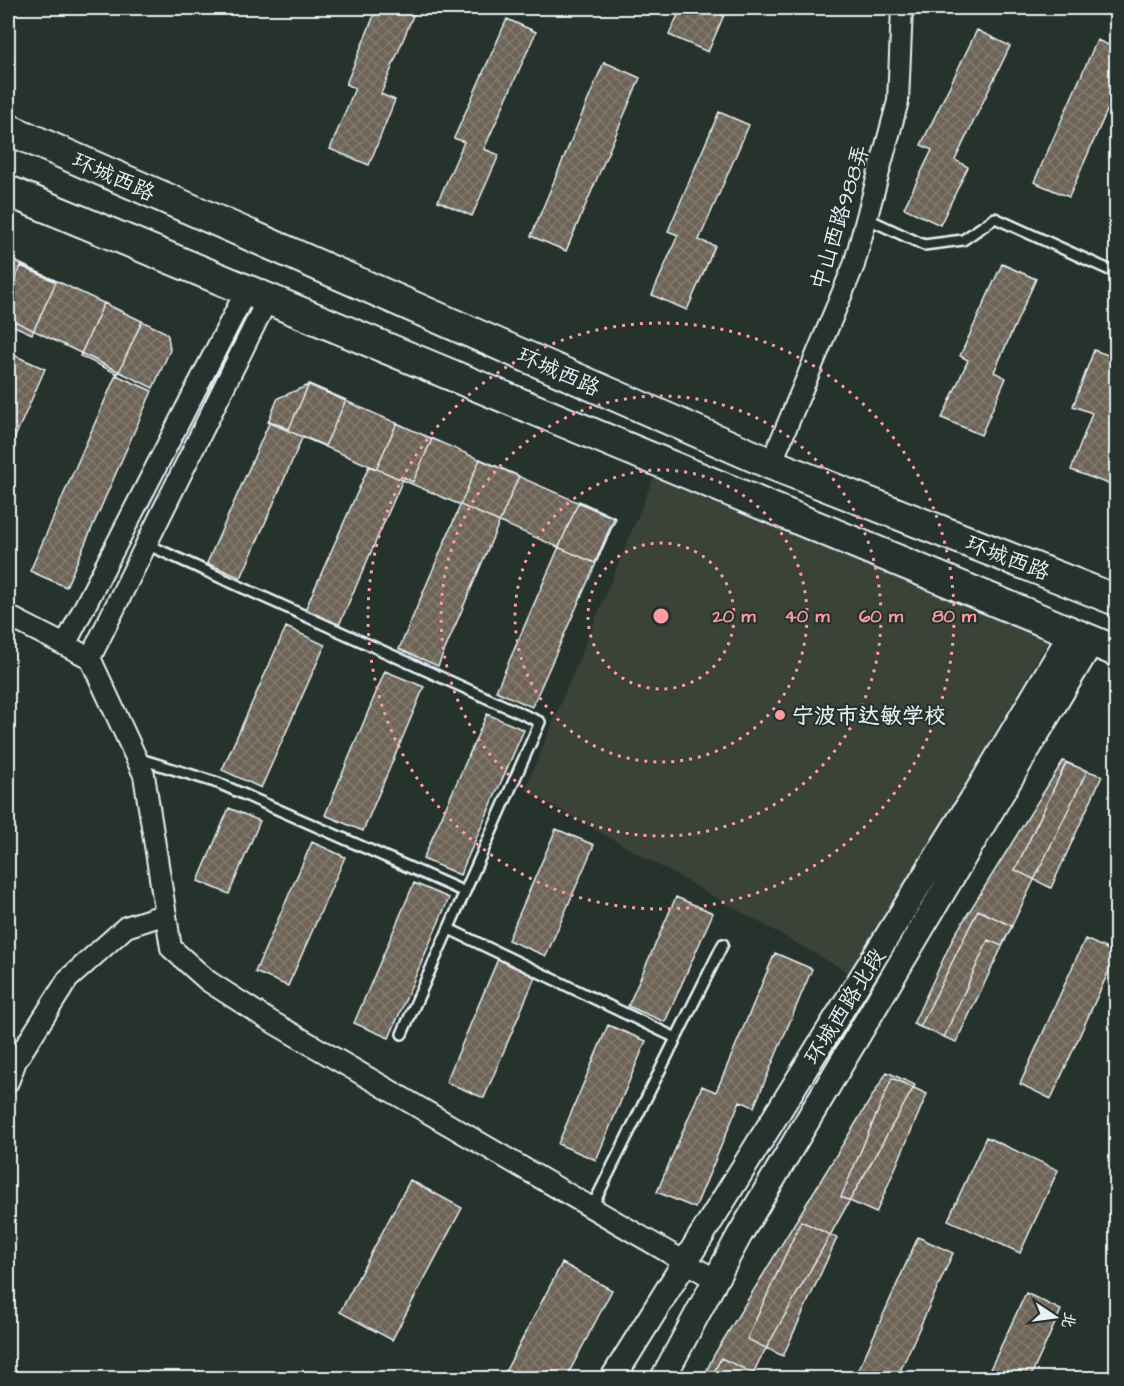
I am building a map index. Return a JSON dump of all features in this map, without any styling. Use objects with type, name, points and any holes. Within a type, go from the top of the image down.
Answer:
[{"type":"main road","name":"环城西路","points":[[8,129],[771,464],[1116,600]]},
{"type":"main road","name":"环城西路","points":[[8,191],[1094,641]]},
{"type":"street","name":"中山西路988弄","points":[[771,464],[854,265],[898,101],[902,8]]},
{"type":"street","points":[[90,658],[146,544],[256,295]]},
{"type":"street","points":[[65,645],[256,295]]},
{"type":"street","points":[[8,616],[90,658],[144,774],[171,948],[208,981],[277,1024],[716,1280]]},
{"type":"street","name":"环城西路北段","points":[[613,1378],[978,790],[1094,641]]},
{"type":"street","name":"环城西路北段","points":[[663,1378],[739,1236],[1094,641]]},
{"type":"street","points":[[8,1082],[16,1061],[68,979],[126,927],[166,914]]},
{"type":"lane","points":[[867,218],[924,245],[963,240],[995,218],[1116,273]]},
{"type":"lane","points":[[146,544],[540,722],[402,1034]]},
{"type":"lane","points":[[136,757],[218,783],[465,892]]},
{"type":"lane","points":[[449,929],[676,1038]]},
{"type":"lane","points":[[591,1209],[723,944]]},
{"type":"shaded area","name":"宁波市达敏学校","points":[[654,477],[1049,640],[853,975],[525,790]]},
{"type":"building","points":[[377,8],[416,8],[381,94],[395,100],[369,165],[330,149],[355,88],[346,84]]},
{"type":"building","points":[[681,8],[727,8],[708,52],[669,35]]},
{"type":"building","points":[[507,19],[536,32],[484,149],[499,155],[472,216],[438,201],[464,142],[454,138]]},
{"type":"building","points":[[977,30],[1010,46],[955,160],[968,167],[940,225],[904,208],[932,150],[921,145]]},
{"type":"building","points":[[1097,40],[1116,48],[1116,90],[1069,197],[1034,182]]},
{"type":"building","points":[[604,62],[640,78],[566,251],[531,236]]},
{"type":"building","points":[[719,112],[749,125],[699,240],[715,246],[687,310],[652,295],[678,235],[668,231]]},
{"type":"building","points":[[8,258],[165,332],[168,336],[170,350],[153,388],[8,318]]},
{"type":"building","points":[[1002,264],[1036,279],[994,372],[1006,378],[981,435],[942,418],[968,360],[960,356]]},
{"type":"building","points":[[21,266],[56,282],[32,334],[8,323],[8,295]]},
{"type":"building","points":[[104,303],[142,321],[118,374],[80,356]]},
{"type":"building","points":[[1094,350],[1116,358],[1116,402],[1111,418],[1116,420],[1114,486],[1071,470],[1092,413],[1073,406]]},
{"type":"building","points":[[9,353],[45,369],[8,453],[8,356]]},
{"type":"building","points":[[116,375],[152,391],[66,587],[30,571]]},
{"type":"building","points":[[309,384],[346,400],[325,446],[303,436],[241,578],[207,563],[270,421],[289,429]]},
{"type":"building","points":[[309,385],[614,518],[595,563],[268,422],[278,398]]},
{"type":"building","points":[[397,423],[432,439],[413,482],[404,477],[339,625],[305,610],[369,466],[376,469]]},
{"type":"building","points":[[480,459],[519,476],[438,666],[399,649]]},
{"type":"building","points":[[579,501],[616,518],[532,707],[496,691]]},
{"type":"building","points":[[286,627],[325,645],[261,788],[222,770]]},
{"type":"building","points":[[385,671],[424,687],[363,831],[325,815]]},
{"type":"building","points":[[487,714],[524,730],[460,875],[423,859]]},
{"type":"building","points":[[1063,761],[1087,771],[1002,946],[988,940],[944,1037],[913,1024],[954,936]]},
{"type":"building","points":[[1066,763],[1102,776],[1051,888],[1015,870]]},
{"type":"building","points":[[229,808],[260,821],[229,894],[198,881]]},
{"type":"building","points":[[556,829],[594,845],[546,956],[508,940]]},
{"type":"building","points":[[312,842],[345,857],[288,986],[255,972]]},
{"type":"building","points":[[414,883],[449,898],[389,1038],[354,1023]]},
{"type":"building","points":[[676,897],[713,913],[665,1022],[628,1006]]},
{"type":"building","points":[[978,910],[1012,926],[956,1042],[920,1027]]},
{"type":"building","points":[[1085,939],[1116,955],[1051,1099],[1020,1084]]},
{"type":"building","points":[[775,953],[812,969],[754,1107],[740,1101],[695,1208],[657,1192],[702,1086],[716,1092]]},
{"type":"building","points":[[498,959],[536,975],[484,1098],[446,1082]]},
{"type":"building","points":[[608,1025],[646,1041],[596,1160],[558,1144]]},
{"type":"building","points":[[887,1072],[915,1085],[751,1378],[703,1378],[714,1355]]},
{"type":"building","points":[[892,1078],[927,1094],[876,1213],[841,1197]]},
{"type":"building","points":[[986,1137],[1058,1170],[1020,1253],[948,1220]]},
{"type":"building","points":[[410,1180],[462,1208],[392,1340],[340,1312]]},
{"type":"building","points":[[801,1221],[837,1238],[783,1356],[747,1339]]},
{"type":"building","points":[[918,1237],[953,1253],[897,1378],[855,1378]]},
{"type":"building","points":[[562,1263],[612,1290],[566,1378],[502,1378]]},
{"type":"building","points":[[1026,1293],[1061,1310],[1030,1378],[986,1378]]},
{"type":"building","points":[[721,1358],[755,1374],[753,1378],[711,1378]]},
{"type":"place","name":"宁波市达敏学校","points":[[780,715]]}]
